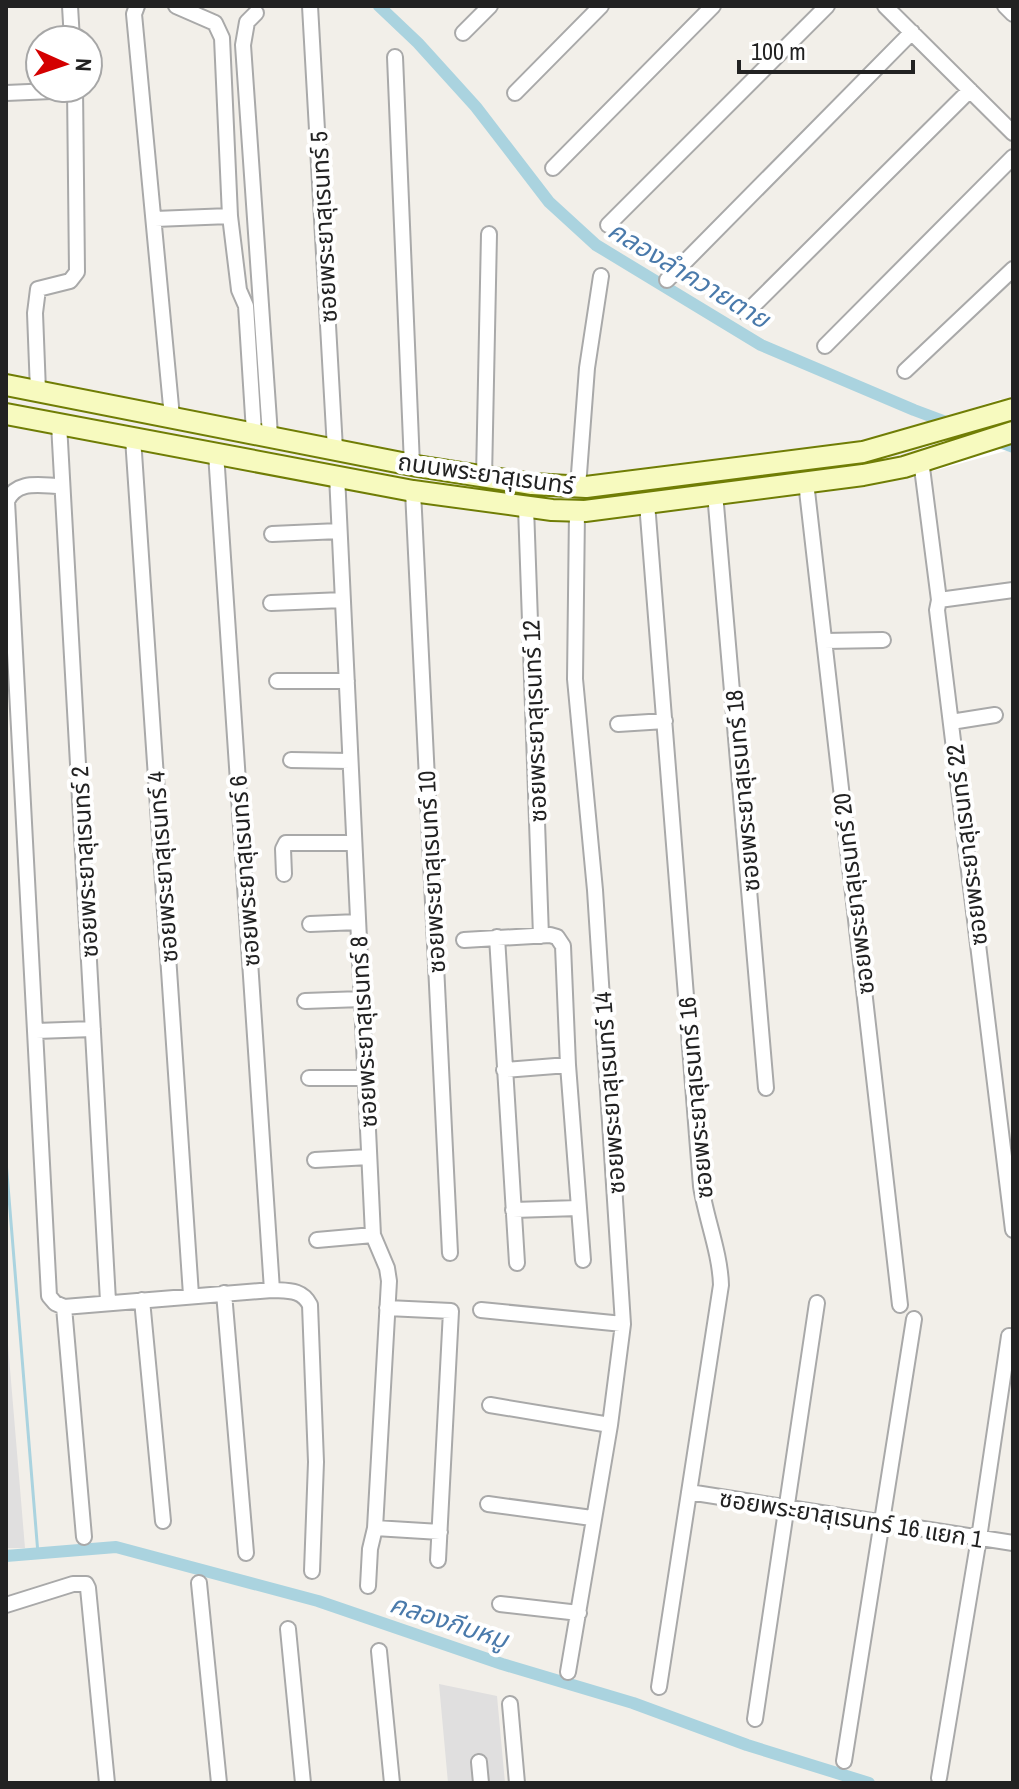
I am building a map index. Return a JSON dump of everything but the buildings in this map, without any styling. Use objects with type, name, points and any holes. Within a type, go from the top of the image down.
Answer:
[{"type":"street","points":[[137,6],[134,14],[172,417]]},
{"type":"street","points":[[176,6],[215,23],[222,38],[230,216],[239,290],[246,306],[262,434]]},
{"type":"street","name":"ซอยพระยาสุเรนทร์ 5","points":[[310,6],[335,449]]},
{"type":"street","points":[[463,33],[490,6]]},
{"type":"street","points":[[515,93],[601,6]]},
{"type":"street","points":[[553,168],[713,6]]},
{"type":"street","points":[[608,225],[827,6]]},
{"type":"street","points":[[885,6],[1013,133]]},
{"type":"street","points":[[1005,6],[1013,14]]},
{"type":"street","points":[[256,13],[247,22],[243,45],[262,434]]},
{"type":"street","points":[[667,280],[912,32]]},
{"type":"street","points":[[395,57],[413,491]]},
{"type":"street","points":[[746,313],[970,90]]},
{"type":"street","points":[[38,391],[35,313],[38,289],[44,285],[60,285],[70,281],[77,272],[75,104]]},
{"type":"street","points":[[825,346],[1013,157]]},
{"type":"street","points":[[155,219],[230,216]]},
{"type":"street","points":[[484,478],[489,234]]},
{"type":"street","points":[[905,371],[1013,269]]},
{"type":"street","points":[[578,487],[587,368],[601,276]]},
{"type":"street","name":"ถนนพระยาสุเรนทร์","points":[[6,385],[484,478],[578,487],[863,452],[1012,409]]},
{"type":"street","name":"ถนนพระยาสุเรนทร์","points":[[6,414],[413,491],[577,511],[885,471],[1013,432]]},
{"type":"street","name":"ซอยพระยาสุเรนทร์ 2","points":[[59,424],[108,1301]]},
{"type":"street","name":"ซอยพระยาสุเรนทร์ 4","points":[[133,438],[191,1295]]},
{"type":"street","name":"ซอยพระยาสุเรนทร์ 6","points":[[216,453],[272,1290]]},
{"type":"street","name":"ซอยพระยาสุเรนทร์ 22","points":[[925,459],[939,600],[937,610],[1013,1230]]},
{"type":"street","name":"ซอยพระยาสุเรนทร์ 8","points":[[337,475],[373,1235],[387,1268],[375,1528],[370,1549],[368,1586]]},
{"type":"street","name":"ซอยพระยาสุเรนทร์ 20","points":[[806,482],[900,1305]]},
{"type":"street","points":[[62,486],[19,486],[7,501],[49,1296],[64,1307],[272,1290],[298,1292],[305,1296],[310,1305],[316,1462],[312,1571]]},
{"type":"street","name":"ซอยพระยาสุเรนทร์ 10","points":[[413,491],[450,1253]]},
{"type":"street","name":"ซอยพระยาสุเรนทร์ 18","points":[[715,493],[766,1088]]},
{"type":"street","name":"ซอยพระยาสุเรนทร์ 16","points":[[647,503],[701,1186],[721,1285],[659,1687]]},
{"type":"street","name":"ซอยพระยาสุเรนทร์ 12","points":[[526,507],[541,936]]},
{"type":"street","name":"ซอยพระยาสุเรนทร์ 14","points":[[568,1672],[610,1425],[623,1324],[595,890],[575,679],[577,511]]},
{"type":"street","points":[[272,534],[339,531]]},
{"type":"street","points":[[939,600],[1013,590]]},
{"type":"street","points":[[271,603],[343,600]]},
{"type":"street","points":[[824,641],[883,640]]},
{"type":"street","points":[[277,681],[347,681]]},
{"type":"street","points":[[951,722],[995,715]]},
{"type":"street","points":[[618,724],[665,721]]},
{"type":"street","points":[[291,760],[350,761]]},
{"type":"street","points":[[284,874],[283,849],[286,843],[354,843]]},
{"type":"street","points":[[310,924],[358,922]]},
{"type":"street","points":[[464,940],[541,936],[557,937],[563,946],[568,1065],[583,1260]]},
{"type":"street","points":[[497,937],[517,1263]]},
{"type":"street","points":[[305,1001],[362,999]]},
{"type":"street","points":[[36,1031],[93,1029]]},
{"type":"street","points":[[504,1070],[568,1065]]},
{"type":"street","points":[[309,1078],[366,1078]]},
{"type":"street","points":[[315,1160],[369,1157]]},
{"type":"street","points":[[513,1210],[579,1208]]},
{"type":"street","points":[[317,1240],[373,1235]]},
{"type":"street","points":[[224,1293],[246,1553]]},
{"type":"street","points":[[142,1300],[163,1521]]},
{"type":"street","points":[[755,1719],[817,1303]]},
{"type":"street","points":[[64,1307],[84,1537]]},
{"type":"street","points":[[387,1308],[451,1311],[438,1560]]},
{"type":"street","points":[[481,1310],[623,1324]]},
{"type":"street","points":[[844,1761],[914,1319]]},
{"type":"street","points":[[939,1778],[1009,1336]]},
{"type":"street","points":[[490,1405],[610,1425]]},
{"type":"street","name":"ซอยพระยาสุเรนทร์ 16 แยก 1","points":[[689,1492],[1013,1543]]},
{"type":"street","points":[[488,1504],[592,1518]]},
{"type":"street","points":[[375,1528],[440,1532]]},
{"type":"street","points":[[199,1583],[219,1783]]},
{"type":"street","points":[[6,1605],[73,1584],[86,1584],[107,1783]]},
{"type":"street","points":[[500,1604],[579,1613]]},
{"type":"street","points":[[288,1629],[303,1783]]},
{"type":"street","points":[[379,1651],[392,1783]]},
{"type":"street","points":[[510,1704],[517,1783]]},
{"type":"street","points":[[479,1762],[481,1783]]},
{"type":"shaded area","points":[[6,1321],[25,1548],[6,1548]]},
{"type":"shaded area","points":[[439,1684],[497,1696],[505,1783],[448,1783]]},
{"type":"pier","points":[[1001,399],[1013,422],[1013,449],[933,471],[912,428]]},
{"type":"waterway","name":"คลองลำควายตาย","points":[[379,6],[418,43],[476,107],[549,202],[596,245],[761,345],[914,410],[1013,447]]},
{"type":"waterway","points":[[6,1161],[38,1554]]},
{"type":"waterway","name":"คลองกีบหมู","points":[[6,1556],[116,1547],[318,1601],[869,1783]]}]
